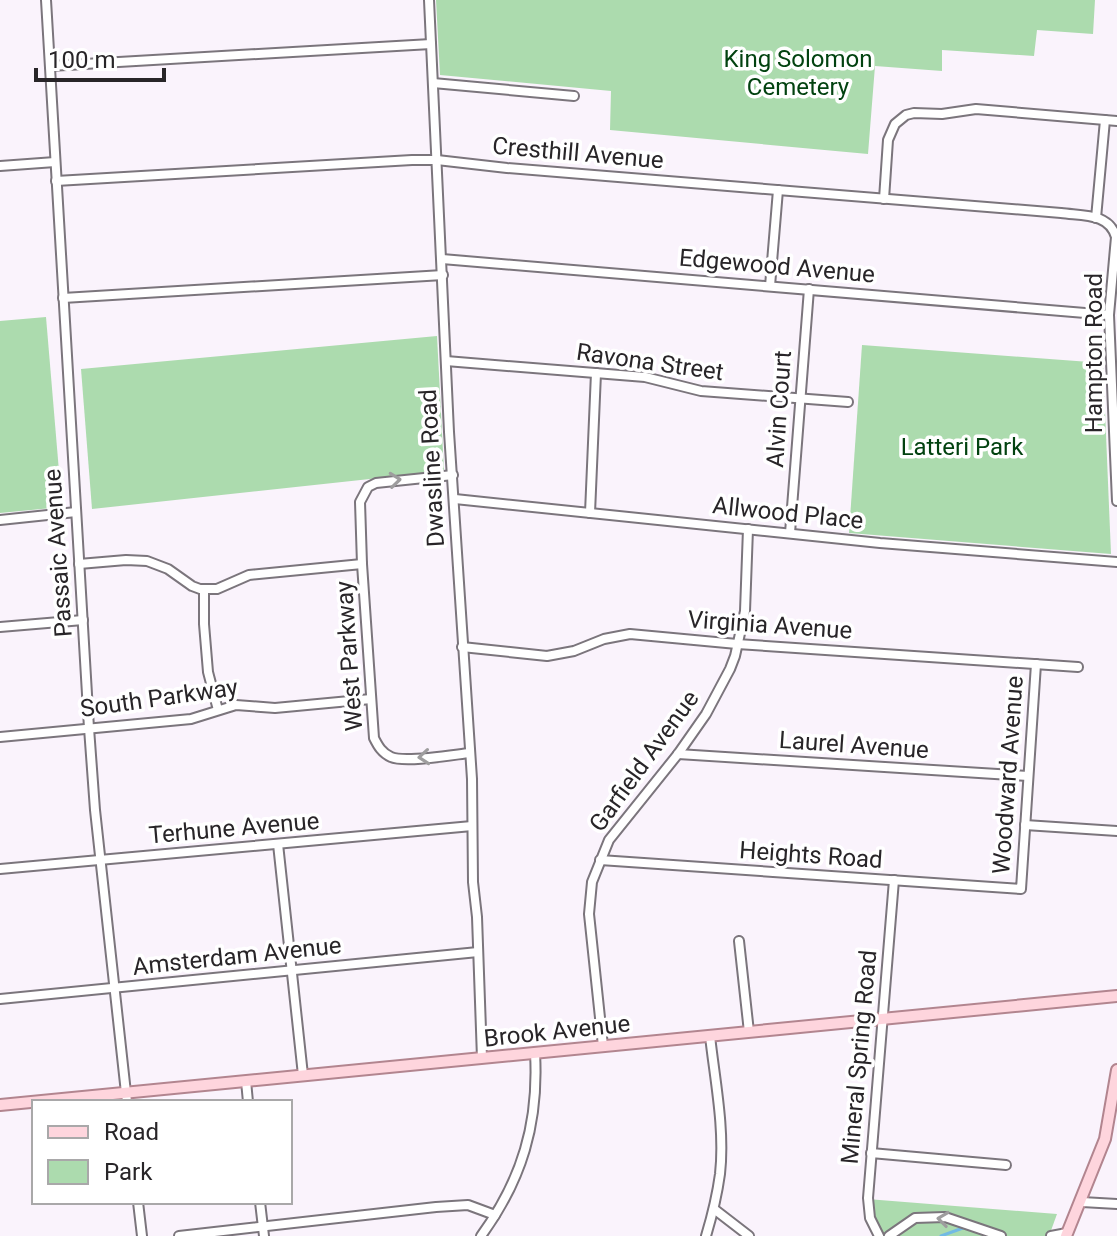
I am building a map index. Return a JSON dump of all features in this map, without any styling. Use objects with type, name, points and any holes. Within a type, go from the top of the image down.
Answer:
[{"type":"main road","name":"Brook Avenue","points":[[79,1100],[303,1075],[1117,996]]},
{"type":"main road","points":[[1064,1235],[1082,1202],[1105,1139],[1114,1106],[1117,1070]]},
{"type":"main road","name":"Brook Avenue","points":[[0,1105],[32,1103]]},
{"type":"street","name":"Passaic Avenue","points":[[46,0],[89,728],[126,1097]]},
{"type":"street","name":"Dwasline Road","points":[[429,0],[446,361],[472,779],[473,882],[482,1058]]},
{"type":"street","points":[[50,66],[431,44]]},
{"type":"street","points":[[433,83],[574,96]]},
{"type":"street","points":[[884,199],[888,140],[895,124],[906,115],[976,109],[1117,121]]},
{"type":"street","points":[[1096,218],[1105,120]]},
{"type":"street","name":"Cresthill Avenue","points":[[56,181],[437,160],[1096,218]]},
{"type":"street","points":[[0,166],[55,162]]},
{"type":"street","points":[[770,286],[778,190]]},
{"type":"street","name":"Hampton Road","points":[[1096,218],[1106,220],[1113,227],[1116,237],[1109,315],[1117,501]]},
{"type":"street","name":"Edgewood Avenue","points":[[442,259],[1109,315]]},
{"type":"street","points":[[63,298],[443,275]]},
{"type":"street","name":"Alvin Court","points":[[790,533],[809,289]]},
{"type":"street","name":"Ravona Street","points":[[446,361],[645,377],[701,391],[848,402]]},
{"type":"street","points":[[590,513],[596,373]]},
{"type":"street","name":"West Parkway","points":[[453,475],[376,483],[368,487],[360,502],[362,564],[377,746],[384,753],[399,759],[469,753]]},
{"type":"street","name":"Allwood Place","points":[[455,499],[923,547],[1117,562]]},
{"type":"street","points":[[0,520],[76,512]]},
{"type":"street","name":"Garfield Avenue","points":[[603,1046],[589,914],[592,882],[609,840],[678,754],[706,714],[730,669],[745,611],[748,529]]},
{"type":"street","points":[[79,564],[147,561],[168,569],[192,586],[204,589],[225,587],[249,575],[362,564]]},
{"type":"street","points":[[204,589],[208,672],[218,710]]},
{"type":"street","points":[[0,627],[83,620]]},
{"type":"street","name":"Virginia Avenue","points":[[462,647],[547,656],[630,634],[1078,667]]},
{"type":"street","name":"Woodward Avenue","points":[[1021,889],[1036,664]]},
{"type":"street","name":"South Parkway","points":[[0,737],[191,719],[236,705],[275,708],[371,699]]},
{"type":"street","name":"Laurel Avenue","points":[[678,754],[1028,776]]},
{"type":"street","points":[[1025,825],[1117,831]]},
{"type":"street","name":"Terhune Avenue","points":[[0,869],[472,826]]},
{"type":"street","points":[[278,844],[303,1075]]},
{"type":"street","name":"Heights Road","points":[[600,860],[1021,889]]},
{"type":"street","name":"Mineral Spring Road","points":[[879,1236],[870,1218],[868,1198],[894,880]]},
{"type":"street","points":[[739,941],[749,1032]]},
{"type":"street","name":"Amsterdam Avenue","points":[[0,999],[478,952]]},
{"type":"street","points":[[706,1236],[720,1171],[720,1126],[710,1036]]},
{"type":"street","points":[[481,1236],[520,1166],[536,1093],[535,1053]]},
{"type":"street","points":[[246,1081],[248,1100]]},
{"type":"street","points":[[871,1153],[1006,1165]]},
{"type":"street","points":[[1082,1202],[1117,1204]]},
{"type":"street","points":[[138,1204],[142,1236]]},
{"type":"street","points":[[260,1204],[263,1232]]},
{"type":"street","points":[[179,1236],[263,1232],[436,1207],[468,1205],[495,1215]]},
{"type":"street","points":[[714,1209],[749,1236]]},
{"type":"street","points":[[889,1236],[915,1218],[945,1217],[1001,1236]]},
{"type":"street","points":[[1051,1236],[1064,1235]]},
{"type":"green space","name":"King Solomon Cemetery","points":[[436,0],[1095,0],[1093,34],[1037,30],[1034,56],[942,50],[942,71],[875,66],[868,154],[610,130],[611,91],[440,75]]},
{"type":"green space","points":[[46,317],[62,507],[0,513],[0,321]]},
{"type":"green space","points":[[437,336],[444,471],[92,509],[81,369]]},
{"type":"green space","name":"Latteri Park","points":[[862,345],[1103,363],[1111,554],[849,533]]},
{"type":"green space","points":[[867,1199],[1057,1214],[1049,1236],[881,1236]]},
{"type":"waterway","points":[[941,1236],[963,1228]]}]
